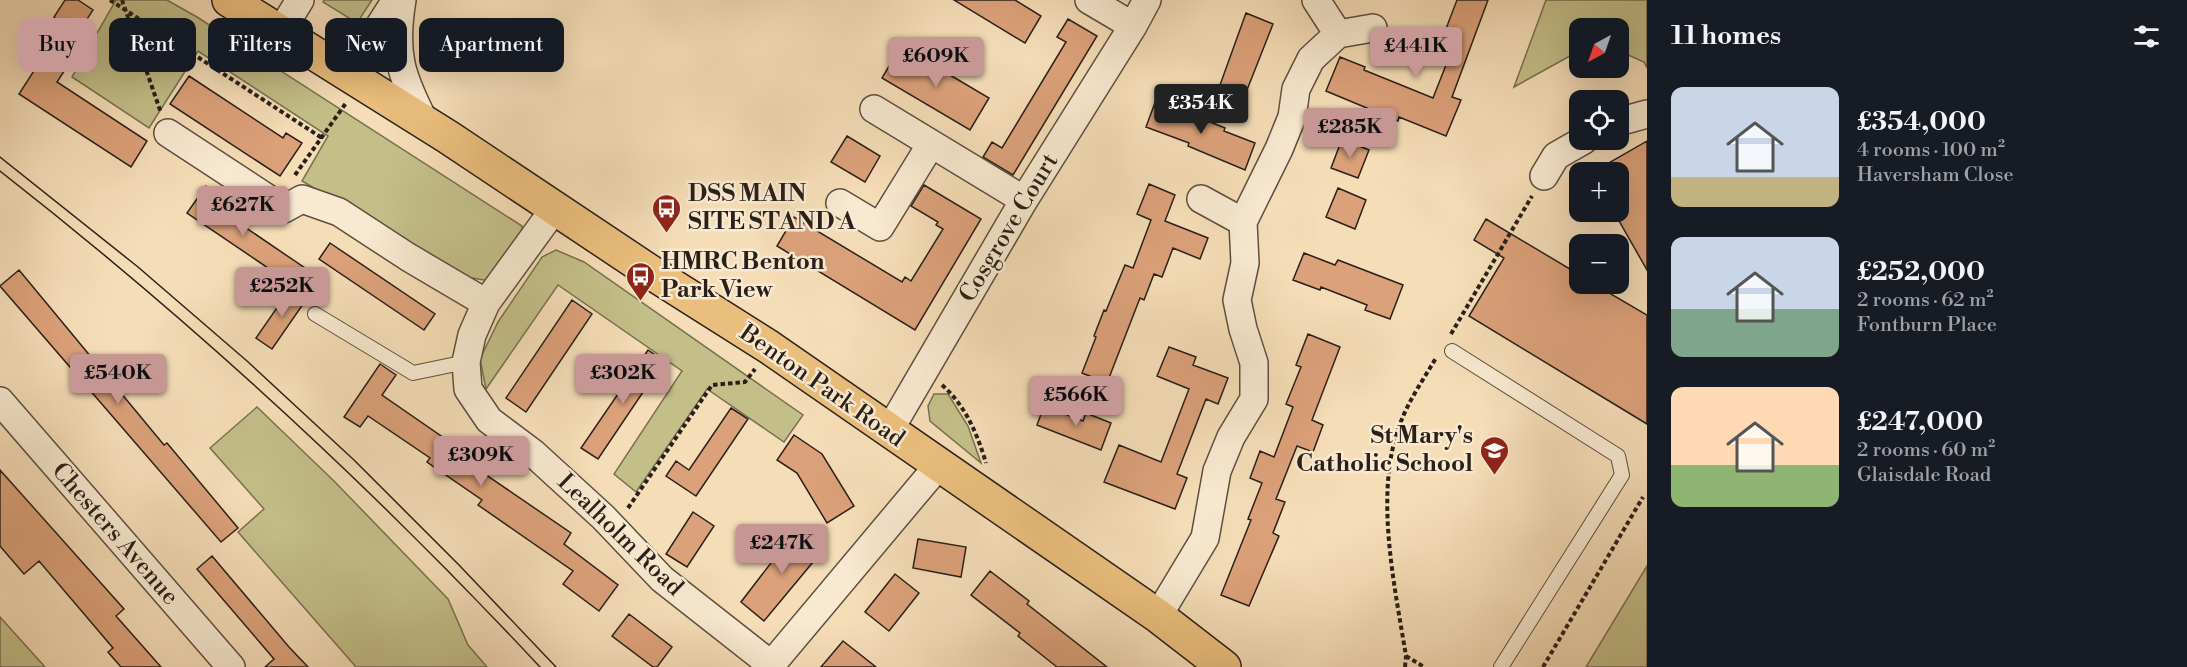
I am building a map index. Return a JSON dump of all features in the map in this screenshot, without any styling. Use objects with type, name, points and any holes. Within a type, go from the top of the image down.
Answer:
[{"type":"main road","name":"Benton Park Road","points":[[229,0],[258,18]]},
{"type":"main road","name":"Benton Park Road","points":[[313,52],[769,347],[1158,616],[1224,667]]},
{"type":"street","points":[[289,18],[300,0]]},
{"type":"street","points":[[355,78],[396,0]]},
{"type":"street","points":[[402,0],[398,25],[399,59],[410,92],[425,123]]},
{"type":"street","points":[[1089,0],[1133,26]]},
{"type":"street","name":"Cosgrove Court","points":[[889,431],[1024,200],[1147,0]]},
{"type":"street","points":[[1316,0],[1338,34]]},
{"type":"street","points":[[1158,616],[1205,538],[1217,471],[1231,438],[1254,399],[1254,363],[1237,300],[1245,263],[1243,222],[1280,149],[1292,117],[1296,89],[1311,59],[1338,34],[1373,28]]},
{"type":"street","points":[[874,109],[1024,200]]},
{"type":"street","points":[[1629,119],[1647,114]]},
{"type":"street","points":[[168,133],[284,209],[302,199],[339,212],[408,257],[486,303]]},
{"type":"street","points":[[840,203],[880,227],[930,144]]},
{"type":"street","points":[[1544,176],[1556,156],[1569,149]]},
{"type":"street","points":[[1201,199],[1243,222]]},
{"type":"street","name":"Lealholm Road","points":[[555,208],[486,303],[472,335],[466,362],[468,389],[489,420],[533,453],[614,529],[662,579],[773,666]]},
{"type":"street","name":"Chesters Avenue","points":[[0,401],[220,664]]},
{"type":"street","points":[[773,666],[938,466]]},
{"type":"lane","points":[[315,314],[413,373],[466,362]]},
{"type":"lane","points":[[1450,345],[1618,456],[1622,475],[1501,667]]},
{"type":"path","points":[[110,0],[322,138]]},
{"type":"path","points":[[122,0],[168,133]]},
{"type":"path","points":[[275,203],[322,138],[355,78]]},
{"type":"path","points":[[1450,345],[1544,176]]},
{"type":"path","points":[[614,529],[712,385],[745,382],[769,347]]},
{"type":"path","points":[[1404,667],[1406,656],[1391,561],[1387,474],[1399,427],[1438,356]]},
{"type":"path","points":[[924,370],[956,397],[970,421],[988,470]]},
{"type":"path","points":[[1543,667],[1643,497]]},
{"type":"path","points":[[1406,656],[1424,667]]},
{"type":"shaded area","points":[[116,0],[167,0],[208,24],[208,58],[198,51],[196,54],[196,18],[109,18],[109,72],[185,72],[149,128],[72,77],[75,72],[97,72],[97,33]]},
{"type":"shaded area","points":[[324,0],[372,0],[360,18],[349,18],[323,2]]},
{"type":"shaded area","points":[[1546,0],[1647,0],[1647,68],[1644,62],[1629,55],[1629,18],[1569,18],[1569,57],[1514,87]]},
{"type":"shaded area","points":[[230,72],[283,72],[522,226],[522,238],[490,281],[466,277],[302,181],[328,136]]},
{"type":"shaded area","points":[[556,250],[584,262],[803,415],[784,442],[707,389],[636,492],[614,474],[682,371],[558,285],[486,389],[480,359],[498,322],[542,257]]},
{"type":"shaded area","points":[[934,394],[948,394],[968,426],[981,463],[930,421],[928,406]]},
{"type":"shaded area","points":[[257,407],[334,481],[448,599],[468,645],[487,667],[356,667],[238,532],[264,509],[210,448]]},
{"type":"shaded area","points":[[1647,566],[1647,667],[1586,667]]},
{"type":"shaded area","points":[[0,617],[45,667],[0,667]]},
{"type":"building","points":[[65,0],[78,0],[93,10],[88,18],[54,17]]},
{"type":"building","points":[[954,0],[1015,0],[1041,16],[1025,43]]},
{"type":"building","points":[[1457,0],[1488,0],[1452,97],[1461,100],[1446,136],[1399,117],[1398,121],[1326,91],[1340,57],[1365,67],[1364,70],[1433,98],[1446,65],[1434,60]]},
{"type":"building","points":[[1246,13],[1273,24],[1245,95],[1220,85]]},
{"type":"building","points":[[1068,19],[1097,36],[1013,175],[983,157],[992,142],[1002,148],[1066,42],[1057,37]]},
{"type":"building","points":[[901,46],[989,98],[970,130],[882,78]]},
{"type":"building","points":[[33,72],[64,72],[57,82],[147,141],[131,167],[19,94]]},
{"type":"building","points":[[189,76],[283,138],[286,133],[302,143],[280,176],[170,104]]},
{"type":"building","points":[[1156,100],[1225,128],[1224,131],[1255,143],[1245,170],[1188,146],[1189,143],[1146,127]]},
{"type":"building","points":[[847,136],[880,156],[865,182],[831,162]]},
{"type":"building","points":[[1342,139],[1369,150],[1358,178],[1331,168]]},
{"type":"building","points":[[1647,141],[1647,270],[1629,238],[1629,234],[1627,234],[1620,222],[1629,222],[1629,162],[1610,162]]},
{"type":"building","points":[[1149,184],[1175,195],[1165,221],[1208,238],[1200,259],[1173,248],[1162,277],[1154,274],[1144,300],[1140,298],[1107,383],[1082,373],[1104,310],[1106,311],[1125,265],[1133,268],[1151,220],[1137,214]]},
{"type":"building","points":[[924,185],[981,219],[915,330],[777,246],[794,217],[902,282],[905,277],[911,281],[943,229],[936,225],[938,222],[911,206]]},
{"type":"building","points":[[206,186],[224,198],[217,208],[305,268],[293,285],[187,213]]},
{"type":"building","points":[[1338,188],[1366,200],[1355,229],[1326,217]]},
{"type":"building","points":[[1486,219],[1569,268],[1569,294],[1611,294],[1647,315],[1647,424],[1469,316],[1504,258],[1474,240]]},
{"type":"building","points":[[330,243],[435,314],[424,330],[319,259]]},
{"type":"building","points":[[1304,253],[1335,265],[1338,260],[1403,285],[1390,319],[1365,310],[1367,305],[1321,287],[1320,290],[1293,280]]},
{"type":"building","points":[[19,270],[164,445],[167,443],[238,528],[221,542],[0,286]]},
{"type":"building","points":[[292,286],[308,297],[272,349],[256,338]]},
{"type":"building","points":[[572,300],[592,314],[526,412],[506,398]]},
{"type":"building","points":[[1308,334],[1340,347],[1312,420],[1323,425],[1313,452],[1297,446],[1276,499],[1285,502],[1273,533],[1279,536],[1249,606],[1221,595],[1251,520],[1248,519],[1262,483],[1250,478],[1260,451],[1274,457],[1293,407],[1286,404],[1301,367],[1296,365]]},
{"type":"building","points":[[1169,347],[1196,357],[1193,365],[1228,378],[1218,404],[1206,399],[1177,474],[1187,478],[1175,509],[1104,482],[1119,445],[1161,462],[1189,389],[1157,376]]},
{"type":"building","points":[[648,350],[664,361],[598,459],[581,448]]},
{"type":"building","points":[[380,364],[396,375],[382,395],[483,465],[479,470],[571,533],[564,544],[618,585],[599,611],[563,584],[573,571],[478,505],[482,500],[427,462],[430,458],[368,416],[360,427],[344,417]]},
{"type":"building","points":[[1044,406],[1083,421],[1086,413],[1111,423],[1101,450],[1037,425]]},
{"type":"building","points":[[731,408],[748,419],[696,496],[666,476],[676,461],[689,470]]},
{"type":"building","points":[[794,435],[822,454],[854,506],[827,523],[797,473],[777,460]]},
{"type":"building","points":[[0,470],[124,609],[116,616],[161,667],[121,667],[108,652],[113,648],[39,561],[24,574],[0,546]]},
{"type":"building","points":[[693,512],[714,526],[687,567],[666,554]]},
{"type":"building","points":[[797,529],[823,550],[764,621],[741,602]]},
{"type":"building","points":[[918,539],[966,547],[961,577],[913,568]]},
{"type":"building","points":[[212,556],[308,667],[265,667],[274,659],[197,569]]},
{"type":"building","points":[[990,571],[1029,601],[1027,604],[1107,667],[1057,667],[1018,636],[1020,633],[971,595]]},
{"type":"building","points":[[895,574],[919,593],[889,631],[865,612]]},
{"type":"building","points":[[629,614],[672,647],[657,667],[653,667],[612,636]]},
{"type":"building","points":[[843,641],[876,667],[821,667]]},
{"type":"tram line","points":[[0,157],[138,267],[247,361],[354,460],[459,565],[556,667]]},
{"type":"tram line","points":[[0,171],[142,287],[280,408],[412,535],[540,667]]},
{"type":"place","name":"DSS MAIN SITE STAND A","points":[[667,234]]},
{"type":"place","name":"HMRC Benton Park View","points":[[640,302]]},
{"type":"place","name":"St Mary's Catholic School","points":[[1494,476]]}]
